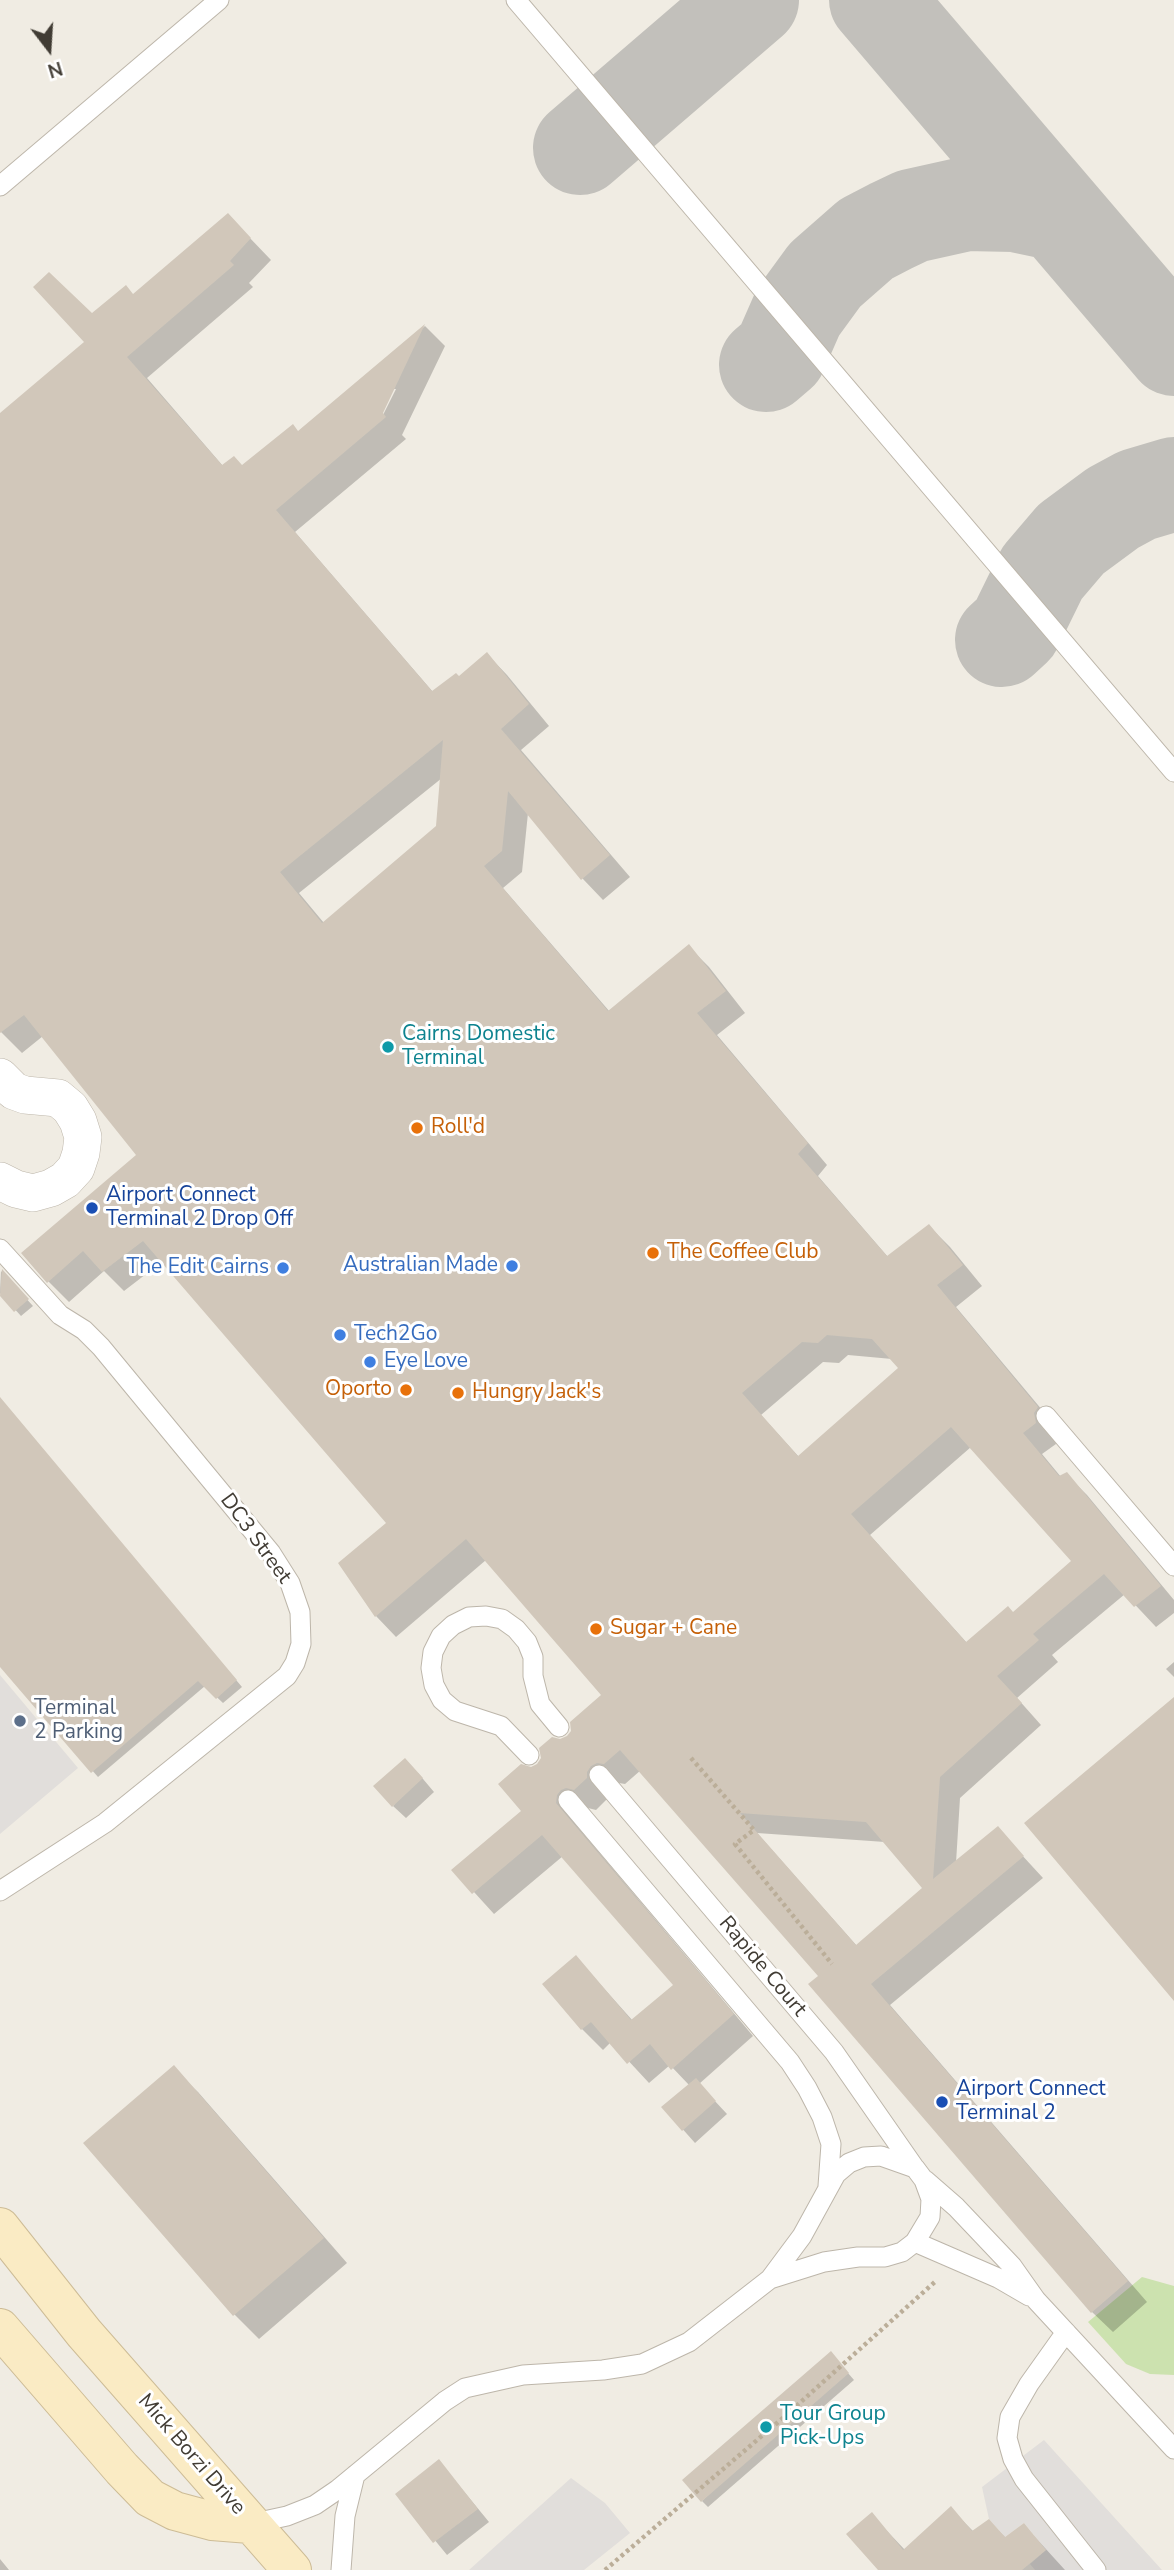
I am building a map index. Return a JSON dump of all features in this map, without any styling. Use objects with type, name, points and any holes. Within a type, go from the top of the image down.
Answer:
[{"type":"street","points":[[0,1077],[14,1091],[58,1098],[70,1108],[83,1137],[76,1168],[65,1180],[51,1188],[33,1193],[0,1181]]},
{"type":"street","name":"Mick Borzi Drive","points":[[0,2227],[84,2333],[250,2524]]},
{"type":"street","name":"Mick Borzi Drive","points":[[0,2328],[150,2498],[176,2511],[212,2521],[250,2524]]},
{"type":"street","points":[[250,2524],[292,2570]]},
{"type":"lane","points":[[0,186],[219,0]]},
{"type":"lane","points":[[516,0],[1174,772]]},
{"type":"lane","name":"DC3 Street","points":[[0,1249],[60,1315],[84,1330],[101,1347],[271,1553],[290,1583],[300,1612],[301,1644],[295,1663],[287,1676],[105,1823],[0,1891]]},
{"type":"lane","points":[[1046,1416],[1174,1566]]},
{"type":"lane","points":[[529,1755],[501,1726],[455,1711],[442,1700],[434,1685],[431,1668],[433,1652],[441,1636],[453,1625],[469,1618],[486,1616],[502,1619],[516,1629],[527,1642],[533,1657],[533,1676],[540,1703],[559,1727]]},
{"type":"lane","name":"Rapide Court","points":[[599,1775],[834,2052],[919,2174],[956,2207],[1012,2266],[1036,2300],[1170,2436]]},
{"type":"lane","name":"Rapide Court","points":[[568,1800],[796,2070],[822,2117],[831,2144],[827,2190]]},
{"type":"lane","points":[[250,2524],[287,2516],[315,2505],[465,2388],[523,2375],[603,2370],[642,2364],[673,2351],[704,2333],[770,2279],[802,2236],[836,2174],[849,2163],[864,2157],[881,2156],[919,2174],[931,2199],[930,2217],[915,2242],[902,2252],[885,2257],[858,2257],[824,2262],[770,2279]]},
{"type":"lane","name":"Rapide Court","points":[[915,2242],[998,2278],[1036,2300]]},
{"type":"lane","points":[[1066,2332],[1029,2384],[1010,2417],[1007,2438],[1013,2459],[1024,2479],[1096,2570]]},
{"type":"lane","points":[[341,2570],[345,2516],[355,2475]]},
{"type":"path","points":[[691,1758],[754,1830],[736,1844],[831,1964]]},
{"type":"path","points":[[605,2570],[794,2409],[957,2261]]},
{"type":"green space","points":[[1142,2277],[1174,2286],[1174,2375],[1150,2374],[1126,2364],[1088,2322]]},
{"type":"shaded area","name":"Terminal 2 Parking","points":[[0,1675],[78,1768],[0,1834]]},
{"type":"shaded area","points":[[1044,2440],[1162,2570],[1035,2570],[1030,2564],[1046,2550],[1024,2523],[1005,2537],[989,2519],[982,2487]]},
{"type":"shaded area","points":[[571,2478],[605,2503],[630,2533],[584,2570],[469,2570]]},
{"type":"building","name":"Cairns Domestic Terminal","points":[[228,213],[251,238],[230,261],[234,265],[127,357],[222,465],[234,456],[242,465],[293,424],[298,431],[425,324],[383,413],[386,417],[276,510],[432,691],[456,673],[459,676],[487,652],[529,704],[501,729],[610,855],[581,880],[508,791],[502,851],[484,866],[608,1011],[689,944],[726,991],[697,1013],[808,1143],[798,1154],[887,1256],[929,1224],[963,1265],[937,1285],[1038,1407],[1034,1413],[1036,1423],[1023,1433],[1059,1476],[1067,1472],[1161,1586],[1134,1607],[1104,1574],[1033,1634],[1039,1640],[997,1676],[1022,1703],[940,1777],[933,1879],[998,1826],[1024,1856],[871,1984],[1128,2281],[1091,2313],[808,1984],[818,1976],[620,1750],[604,1764],[591,1766],[587,1778],[574,1790],[561,1790],[556,1803],[734,2014],[671,2070],[650,2044],[627,2064],[591,2022],[581,2030],[542,1984],[576,1955],[631,2020],[673,1985],[542,1835],[472,1894],[451,1870],[521,1811],[498,1784],[521,1764],[531,1767],[537,1764],[541,1758],[539,1748],[552,1737],[560,1739],[567,1736],[571,1731],[570,1722],[601,1695],[466,1539],[375,1617],[338,1563],[386,1523],[143,1241],[102,1272],[83,1251],[47,1283],[21,1253],[136,1155],[24,1015],[0,1033],[0,413],[84,342],[33,287],[49,272],[92,313],[126,285],[133,294]],"holes":[[[443,740],[436,826],[322,923],[280,872]],[[827,1335],[872,1339],[898,1368],[798,1456],[742,1393],[802,1342],[818,1343]],[[951,1427],[1071,1561],[1013,1612],[1008,1606],[966,1642],[851,1514]],[[740,1813],[866,1822],[922,1888],[856,1945]]]},
{"type":"building","points":[[2,1269],[29,1299],[14,1312],[0,1296]]},
{"type":"building","points":[[0,1397],[237,1680],[216,1699],[198,1681],[91,1773],[0,1667]]},
{"type":"building","points":[[1174,1697],[1174,2001],[1024,1823]]},
{"type":"building","points":[[405,1758],[423,1778],[392,1807],[373,1786]]},
{"type":"building","points":[[174,2065],[324,2238],[233,2316],[83,2143]]},
{"type":"building","points":[[696,2078],[716,2101],[682,2131],[661,2107]]},
{"type":"building","name":"Tour Group Pick-Ups","points":[[831,2351],[849,2373],[701,2502],[682,2480]]},
{"type":"building","points":[[439,2459],[478,2509],[433,2543],[395,2494]]},
{"type":"building","points":[[951,2506],[972,2531],[989,2519],[1005,2537],[1024,2523],[1046,2550],[1022,2570],[878,2570],[846,2534],[872,2512],[903,2550]]},
{"type":"taxiway","points":[[580,148],[752,0]]},
{"type":"taxiway","points":[[876,0],[1174,349]]},
{"type":"taxiway","points":[[766,365],[780,353],[798,312],[825,275],[866,239],[891,226],[912,216],[966,204],[1015,205],[1058,214]]},
{"type":"taxiway","points":[[1002,640],[1015,628],[1042,573],[1071,539],[1113,508],[1137,495],[1174,484]]},
{"type":"place","name":"Cairns Domestic Terminal","points":[[388,1047]]},
{"type":"place","name":"Roll'd","points":[[417,1128]]},
{"type":"place","name":"Airport Connect Terminal 2 Drop Off","points":[[92,1208]]},
{"type":"place","name":"The Coffee Club","points":[[653,1253]]},
{"type":"place","name":"Australian Made","points":[[512,1266]]},
{"type":"place","name":"The Edit Cairns","points":[[283,1268]]},
{"type":"place","name":"Tech2Go","points":[[340,1335]]},
{"type":"place","name":"Eye Love","points":[[370,1362]]},
{"type":"place","name":"Oporto","points":[[406,1390]]},
{"type":"place","name":"Hungry Jack's","points":[[458,1393]]},
{"type":"place","name":"Sugar + Cane","points":[[596,1629]]},
{"type":"place","name":"Terminal 2 Parking","points":[[20,1721]]},
{"type":"place","name":"Airport Connect Terminal 2","points":[[942,2102]]},
{"type":"place","name":"Tour Group Pick-Ups","points":[[766,2427]]}]
